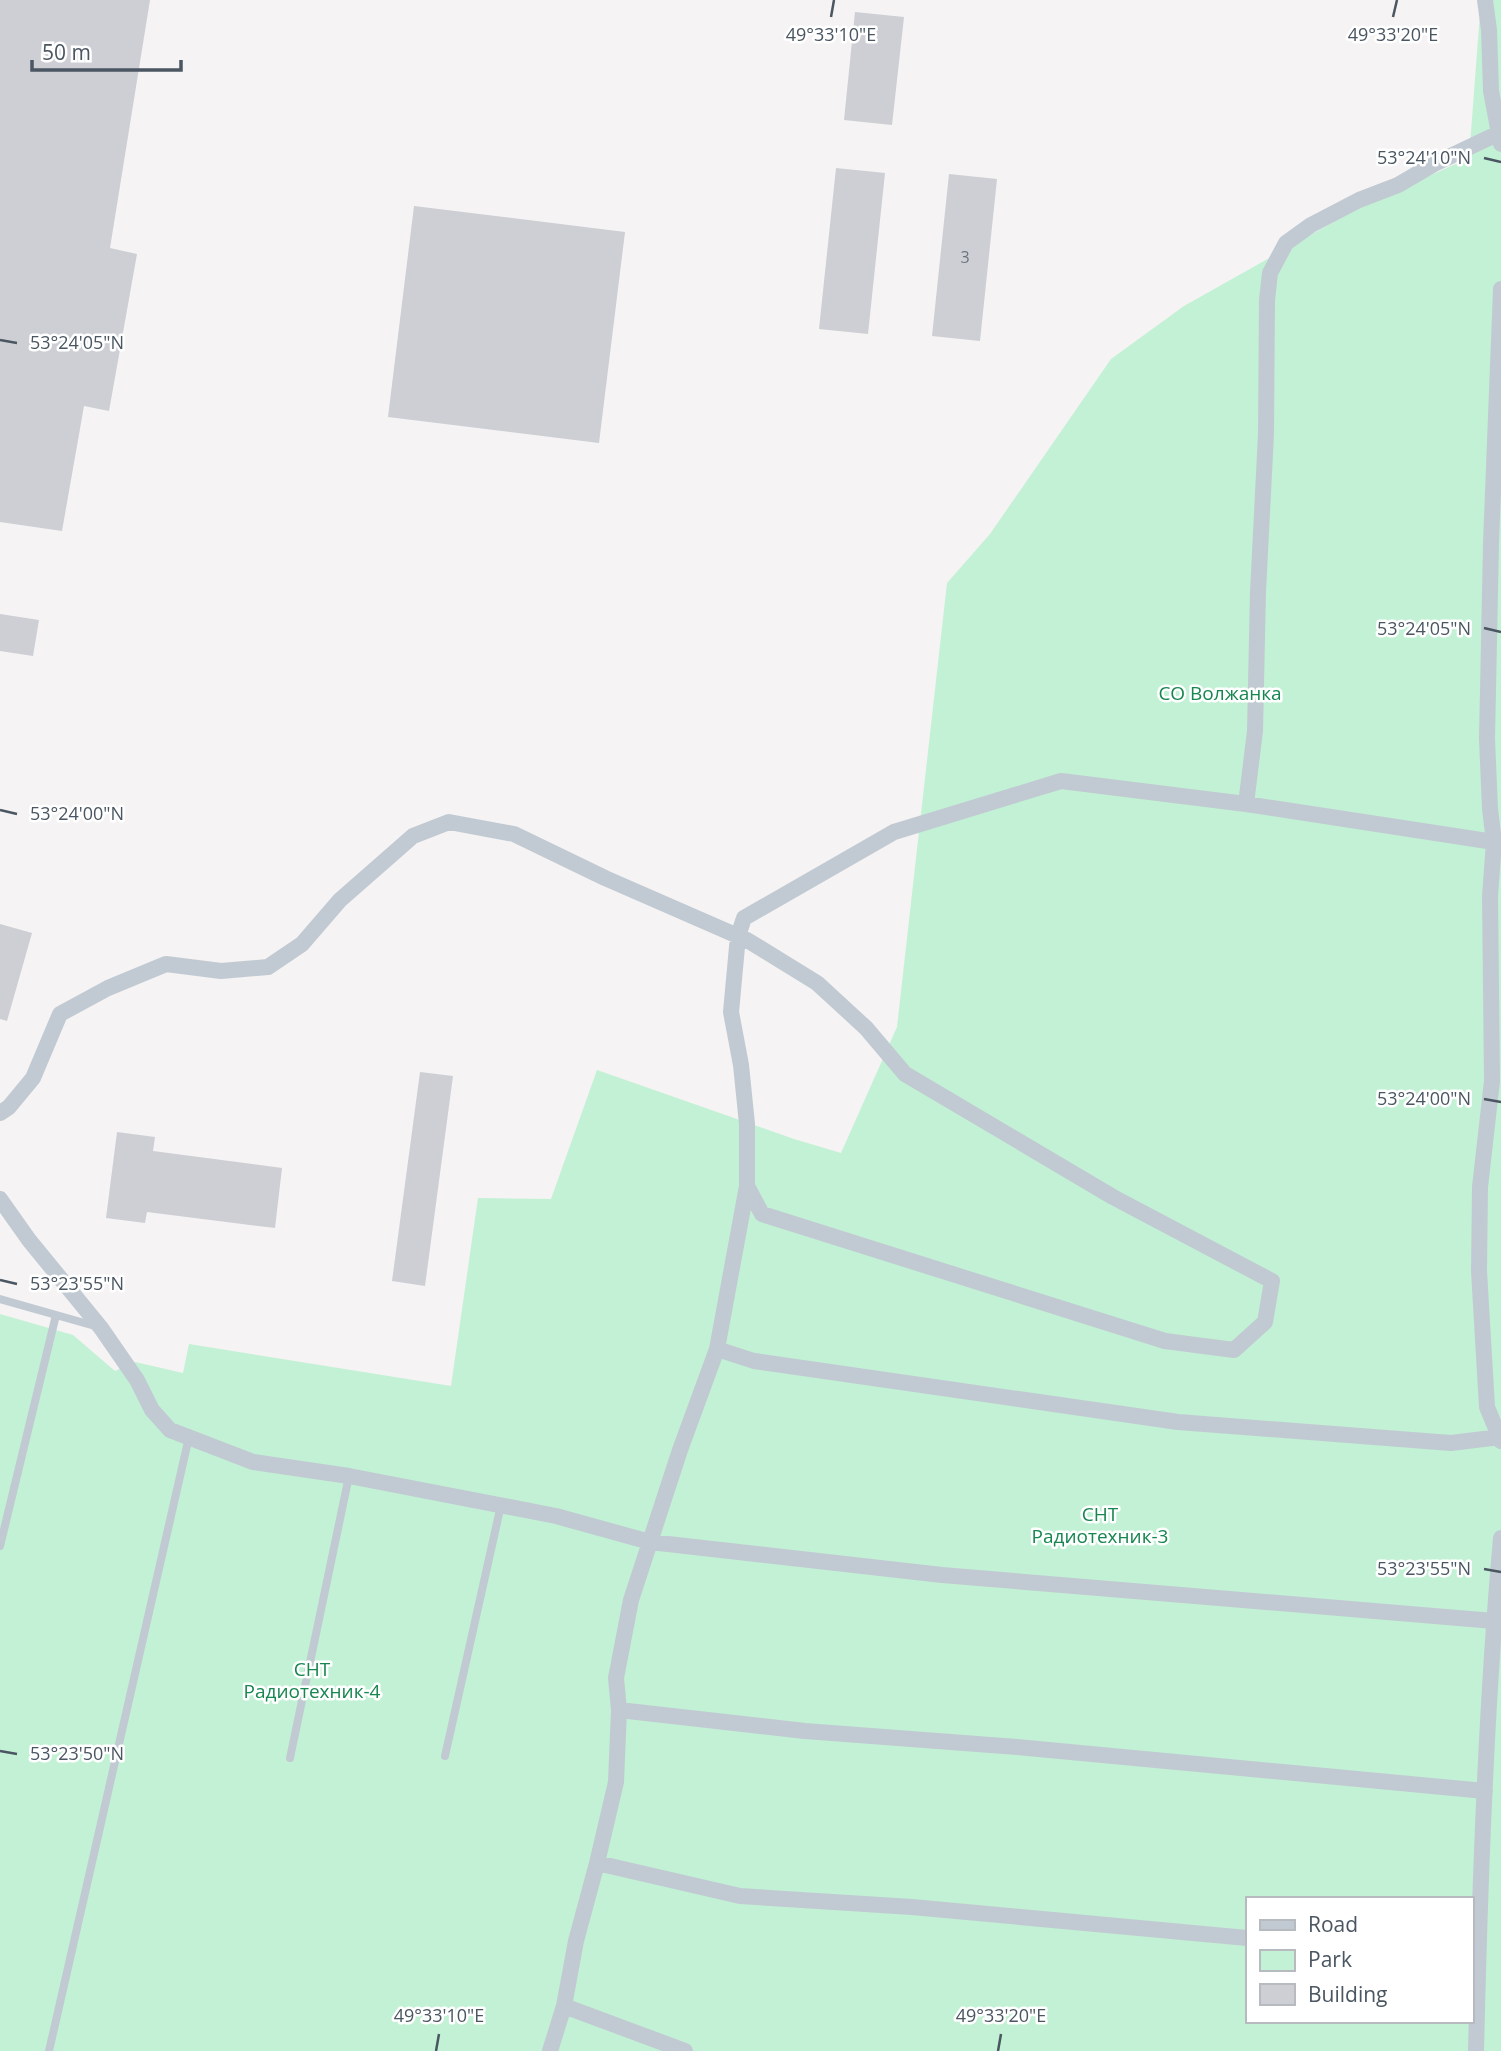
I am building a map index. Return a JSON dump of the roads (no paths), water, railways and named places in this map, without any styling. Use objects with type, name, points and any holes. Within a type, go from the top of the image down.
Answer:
[{"type":"street","points":[[1246,804],[1255,731],[1258,592],[1266,434],[1266,300],[1270,273],[1286,243],[1311,225],[1359,200],[1398,185],[1434,164],[1500,138],[1491,91],[1485,0]]},
{"type":"street","points":[[717,1349],[754,1361],[1178,1422],[1451,1443],[1501,1439],[1487,1407],[1479,1272],[1480,1187],[1496,1081],[1490,897],[1494,842],[1487,739],[1501,289]]},
{"type":"street","points":[[550,2051],[564,2006],[576,1941],[616,1782],[619,1710],[616,1678],[631,1601],[717,1349],[747,1186],[747,1124],[741,1065],[731,1012],[738,936],[744,918],[894,832],[1061,781],[1246,804],[1494,842]]},
{"type":"street","points":[[0,1113],[9,1107],[33,1078],[60,1014],[108,988],[166,964],[221,971],[268,967],[302,944],[340,900],[413,836],[449,822],[514,834],[605,878],[738,936],[817,984],[866,1028],[905,1074],[1113,1196],[1272,1281],[1265,1322],[1234,1350],[1165,1341],[762,1214],[747,1186]]},
{"type":"street","points":[[0,1199],[29,1240],[102,1328],[137,1380],[152,1410],[170,1430],[253,1462],[349,1476],[556,1516],[650,1542],[942,1575],[1494,1621]]},
{"type":"street","points":[[1476,2051],[1475,1959],[1501,1538]]},
{"type":"street","points":[[619,1710],[806,1731],[1485,1791]]},
{"type":"street","points":[[597,1863],[740,1896],[912,1907],[1246,1938]]},
{"type":"street","points":[[564,2006],[685,2051]]},
{"type":"lane","points":[[0,1299],[102,1328]]},
{"type":"lane","points":[[0,1546],[57,1315]]},
{"type":"lane","points":[[49,2051],[189,1437]]},
{"type":"lane","points":[[290,1758],[349,1476]]},
{"type":"lane","points":[[445,1756],[501,1506]]},
{"type":"park label","name":"СО Волжанка","points":[[1220,693]]},
{"type":"park label","name":"СНТ Радиотехник-3","points":[[1100,1525]]},
{"type":"park label","name":"СНТ Радиотехник-4","points":[[312,1680]]}]
